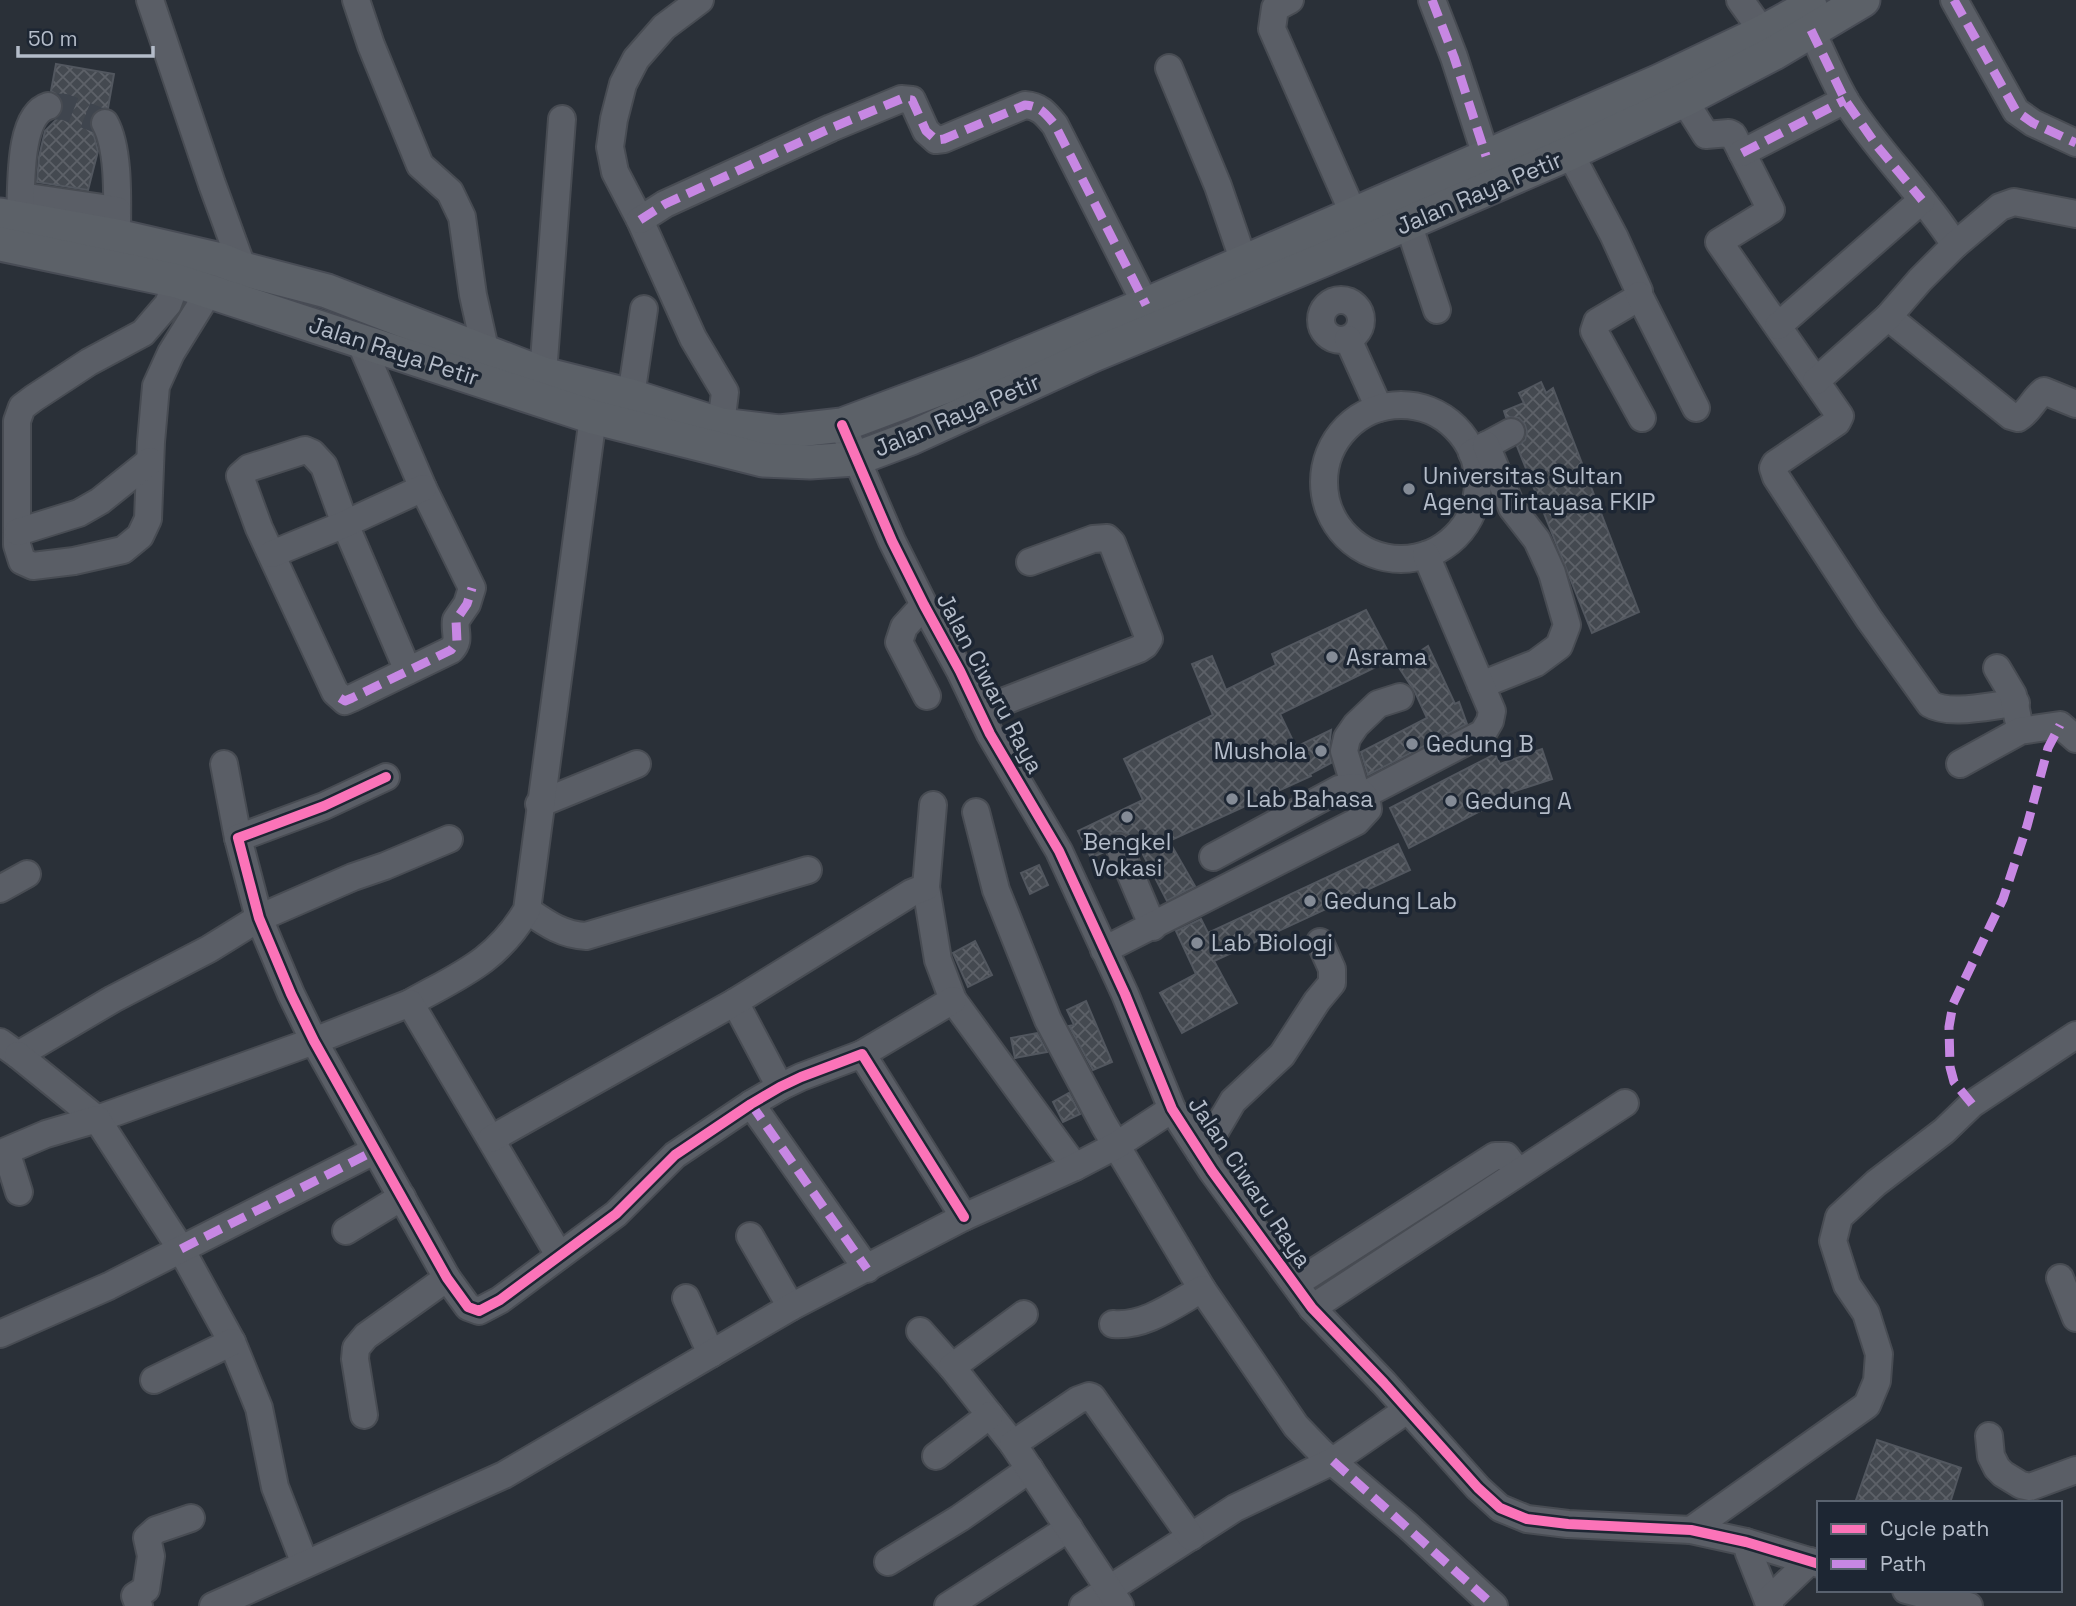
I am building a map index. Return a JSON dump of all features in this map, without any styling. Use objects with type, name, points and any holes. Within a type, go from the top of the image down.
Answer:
[{"type":"main road","name":"Jalan Raya Petir","points":[[10,218],[182,266],[327,291],[543,374],[631,396],[721,425],[780,432],[842,425],[981,373],[1146,304],[1660,81],[1763,32],[1863,0]]},
{"type":"main road","name":"Jalan Raya Petir","points":[[225,273],[359,340],[593,417],[763,460],[810,462],[855,459],[911,438],[1093,355],[1570,153],[1684,100],[1774,53],[1816,15]]},
{"type":"main road","name":"Jalan Raya Petir","points":[[10,218],[117,223],[182,266]]},
{"type":"street","points":[[150,0],[212,184],[225,273],[171,353],[156,386],[148,519],[140,536],[123,550],[75,561],[33,566],[22,561],[17,545],[17,421],[22,407],[89,362],[143,333],[167,304],[182,266]]},
{"type":"street","points":[[356,0],[371,45],[420,165],[450,192],[462,217],[473,295],[485,353]]},
{"type":"street","points":[[700,0],[664,27],[636,59],[620,96],[610,147],[615,172],[650,213],[693,338],[724,393],[721,425]]},
{"type":"street","points":[[1290,0],[1275,8],[1272,29],[1354,215]]},
{"type":"street","points":[[1432,0],[1454,57],[1486,156]]},
{"type":"street","points":[[1740,0],[1763,32]]},
{"type":"street","points":[[1954,0],[2016,111],[2033,123],[2076,143]]},
{"type":"street","points":[[1816,15],[1845,100],[1877,146],[1955,245]]},
{"type":"street","points":[[1169,68],[1218,186],[1244,262]]},
{"type":"street","points":[[650,213],[831,128],[901,99],[912,100],[926,131],[936,140],[1025,105],[1032,105],[1044,111],[1055,125],[1146,304]]},
{"type":"street","points":[[1684,100],[1706,135],[1733,135],[1771,210],[1719,242],[1839,413],[1839,419],[1773,468],[1792,505],[1930,704],[1937,708],[1953,710],[2016,703]]},
{"type":"street","points":[[1742,153],[1845,100]]},
{"type":"street","points":[[10,218],[30,121],[40,109],[48,106]]},
{"type":"street","points":[[543,374],[562,119]]},
{"type":"street","points":[[105,123],[111,135],[116,165],[117,223]]},
{"type":"street","points":[[1570,153],[1614,236],[1639,295],[1696,408]]},
{"type":"street","points":[[1777,326],[1922,200]]},
{"type":"street","points":[[1816,381],[1888,317],[1955,245],[2007,203],[2076,214]]},
{"type":"street","points":[[1408,223],[1437,310]]},
{"type":"street","points":[[1325,259],[1338,300],[1352,303],[1360,314],[1357,331],[1348,339],[1379,408]]},
{"type":"street","points":[[1639,295],[1597,322],[1594,329],[1642,418]]},
{"type":"street","points":[[631,396],[644,309]]},
{"type":"street","points":[[1888,317],[2011,416],[2018,418],[2023,415],[2045,391],[2076,404]]},
{"type":"street","points":[[359,340],[423,488],[472,588],[472,593],[456,620],[458,636],[454,646],[408,671],[352,698],[345,701],[340,698],[272,554],[240,476],[249,468],[305,450],[312,453],[324,466],[345,524],[408,671]]},
{"type":"street","points":[[1479,449],[1478,489],[1470,517],[1452,540],[1426,555],[1398,560],[1383,558],[1357,546],[1336,526],[1325,499],[1324,470],[1334,443],[1353,421],[1379,408],[1406,405],[1432,411],[1454,426],[1479,449],[1511,508],[1537,540],[1552,573],[1567,625],[1559,646],[1536,663],[1481,685]]},
{"type":"street","points":[[19,1192],[3,1152],[46,1133],[97,1119],[314,1041],[410,1003],[487,959],[515,930],[527,910],[593,417]]},
{"type":"street","name":"Jalan Ciwaru Raya","points":[[842,425],[855,459],[924,605],[979,711],[1059,851],[1172,1109],[1312,1308],[1478,1488],[1500,1508],[1527,1519],[1568,1524],[1691,1530],[1746,1542],[1814,1562]]},
{"type":"street","points":[[1479,449],[1511,432]]},
{"type":"street","points":[[18,532],[79,513],[100,501],[150,461]]},
{"type":"street","points":[[272,554],[423,488]]},
{"type":"street","points":[[979,711],[1139,649],[1149,639],[1112,543],[1107,538],[1093,539],[1030,562]]},
{"type":"street","points":[[1213,857],[1339,789],[1360,791],[1483,733],[1490,722],[1492,711],[1426,555]]},
{"type":"street","points":[[924,605],[904,627],[899,642],[927,696]]},
{"type":"street","points":[[1997,668],[2016,703],[2020,731]]},
{"type":"street","points":[[1104,950],[1356,822],[1368,809],[1344,751],[1347,738],[1356,724],[1378,704],[1400,697]]},
{"type":"street","points":[[1961,764],[2020,731],[2060,725],[2076,739]]},
{"type":"street","points":[[224,764],[238,838],[259,918],[291,994],[374,1151],[447,1278],[468,1307],[479,1311],[500,1300],[616,1214],[675,1155],[751,1104],[801,1077],[862,1054],[953,1000]]},
{"type":"street","points":[[540,804],[637,764]]},
{"type":"street","points":[[238,838],[324,806],[386,777]]},
{"type":"street","points":[[933,805],[926,887],[939,960],[953,1000],[1075,1167]]},
{"type":"street","points":[[976,812],[996,890],[1048,1020],[1116,1145],[1202,1289],[1296,1426],[1494,1606]]},
{"type":"street","points":[[305,1564],[275,1487],[259,1408],[232,1342],[181,1249],[97,1119],[9,1049],[209,949],[259,918],[449,839]]},
{"type":"street","points":[[1119,847],[1153,927]]},
{"type":"street","points":[[527,910],[553,928],[586,936],[808,870]]},
{"type":"street","points":[[0,889],[27,874]]},
{"type":"street","points":[[491,1139],[735,1002],[911,893],[926,887]]},
{"type":"street","points":[[1200,1152],[1233,1101],[1282,1055],[1332,983],[1332,969],[1321,942]]},
{"type":"street","points":[[735,1002],[780,1087]]},
{"type":"street","points":[[410,1003],[559,1255]]},
{"type":"street","points":[[2054,1051],[2076,1014]]},
{"type":"street","points":[[1691,1530],[1867,1405],[1877,1381],[1879,1354],[1866,1313],[1847,1285],[1833,1241],[1839,1217],[1876,1183],[1944,1131],[1972,1104],[2076,1035]]},
{"type":"street","points":[[862,1054],[964,1217]]},
{"type":"street","points":[[1312,1308],[1625,1103]]},
{"type":"street","points":[[751,1104],[867,1269]]},
{"type":"street","points":[[213,1606],[504,1475],[791,1307],[964,1217],[1075,1167],[1116,1145],[1172,1109]]},
{"type":"street","points":[[0,1334],[108,1286],[374,1151]]},
{"type":"street","points":[[1295,1284],[1495,1156],[1506,1156],[1518,1172]]},
{"type":"street","points":[[346,1231],[402,1197]]},
{"type":"street","points":[[750,1236],[791,1307]]},
{"type":"street","points":[[1334,1260],[1349,1283]]},
{"type":"street","points":[[364,1415],[355,1359],[356,1348],[366,1336],[447,1278]]},
{"type":"street","points":[[2060,1278],[2076,1318]]},
{"type":"street","points":[[1113,1324],[1140,1321],[1202,1289]]},
{"type":"street","points":[[686,1298],[712,1354]]},
{"type":"street","points":[[951,1367],[1024,1314]]},
{"type":"street","points":[[920,1331],[1013,1444],[1114,1598]]},
{"type":"street","points":[[154,1380],[232,1342]]},
{"type":"street","points":[[1013,1444],[1078,1400],[1092,1397],[1191,1537]]},
{"type":"street","points":[[1083,1606],[1114,1598],[1191,1537],[1235,1508],[1333,1461],[1406,1410]]},
{"type":"street","points":[[936,1456],[990,1415]]},
{"type":"street","points":[[1989,1436],[1991,1456],[1997,1468],[2003,1475],[2021,1485],[2029,1487],[2076,1469]]},
{"type":"street","points":[[888,1562],[960,1518],[1030,1469]]},
{"type":"street","points":[[138,1606],[135,1596],[146,1589],[149,1570],[151,1549],[147,1538],[156,1530],[191,1518]]},
{"type":"street","points":[[948,1606],[1069,1528]]},
{"type":"street","points":[[1746,1542],[1769,1603],[1814,1562]]},
{"type":"street","points":[[1911,1592],[1934,1602],[1969,1606]]},
{"type":"building","points":[[56,64],[114,74],[108,108],[98,109],[90,120],[98,151],[88,190],[37,182],[45,131],[62,114],[64,106],[61,97],[51,91]]},
{"type":"building","points":[[1541,382],[1546,393],[1553,388],[1639,612],[1592,633],[1517,446],[1525,440],[1525,425],[1519,418],[1506,417],[1504,411],[1524,403],[1519,393]]},
{"type":"building","points":[[1366,610],[1392,659],[1280,714],[1296,747],[1331,730],[1331,763],[1310,774],[1311,776],[1169,841],[1195,886],[1167,901],[1135,839],[1120,831],[1106,838],[1104,852],[1091,858],[1078,831],[1143,800],[1124,759],[1213,715],[1192,664],[1212,656],[1226,690],[1276,665],[1272,654]]},
{"type":"building","points":[[1428,646],[1455,704],[1459,702],[1467,724],[1368,775],[1361,752],[1427,718],[1415,692],[1398,666]]},
{"type":"building","name":"Gedung A","points":[[1542,749],[1552,779],[1512,792],[1513,794],[1409,848],[1390,808],[1495,754],[1500,764]]},
{"type":"building","points":[[1398,844],[1410,870],[1214,961],[1237,1003],[1182,1033],[1160,993],[1196,974],[1176,931],[1201,919],[1208,933]]},
{"type":"building","points":[[1039,865],[1048,885],[1030,894],[1021,873]]},
{"type":"building","points":[[975,941],[992,975],[968,987],[953,953]]},
{"type":"building","points":[[1086,1001],[1112,1062],[1093,1070],[1069,1026],[1074,1025],[1067,1010]]},
{"type":"building","points":[[1037,1033],[1047,1052],[1015,1058],[1011,1038]]},
{"type":"building","points":[[1069,1093],[1080,1114],[1063,1122],[1053,1102]]},
{"type":"building","points":[[1877,1440],[1961,1468],[1951,1501],[1856,1501]]},
{"type":"tunnel","points":[[48,106],[65,107],[105,123]]},
{"type":"marked path","points":[[1432,0],[1454,57],[1486,156]]},
{"type":"marked path","points":[[1954,0],[2016,111],[2033,123],[2076,143]]},
{"type":"marked path","points":[[1811,30],[1845,100],[1877,146],[1922,200]]},
{"type":"marked path","points":[[640,220],[665,204],[901,99],[912,100],[926,131],[936,140],[1025,105],[1042,111],[1055,125],[1146,305]]},
{"type":"marked path","points":[[1742,153],[1845,100]]},
{"type":"marked path","points":[[340,698],[345,701],[352,698],[451,650],[457,642],[456,620],[467,604],[472,588]]},
{"type":"marked path","points":[[1972,1104],[1954,1082],[1950,1067],[1949,1027],[1953,1004],[2003,899],[2027,826],[2048,748],[2060,725]]},
{"type":"marked path","points":[[751,1104],[867,1269]]},
{"type":"marked path","points":[[181,1249],[374,1151]]},
{"type":"marked path","points":[[1333,1461],[1493,1605]]},
{"type":"cycle path","points":[[842,425],[892,541],[924,605],[990,734],[1059,851],[1125,994],[1172,1109],[1212,1171],[1312,1308],[1478,1488],[1500,1508],[1527,1519],[1568,1524],[1691,1530],[1746,1542],[1817,1563]]},
{"type":"cycle path","points":[[386,777],[324,806],[238,838],[259,918],[314,1041],[447,1278],[468,1307],[479,1311],[500,1300],[616,1214],[675,1155],[751,1104],[801,1077],[862,1054],[964,1217]]},
{"type":"place","name":"Universitas Sultan Ageng Tirtayasa FKIP","points":[[1409,489]]},
{"type":"place","name":"Asrama","points":[[1332,657]]},
{"type":"place","name":"Gedung B","points":[[1412,744]]},
{"type":"place","name":"Mushola","points":[[1321,751]]},
{"type":"place","name":"Lab Bahasa","points":[[1232,799]]},
{"type":"place","name":"Gedung A","points":[[1451,801]]},
{"type":"place","name":"Bengkel Vokasi","points":[[1127,817]]},
{"type":"place","name":"Gedung Lab","points":[[1310,901]]},
{"type":"place","name":"Lab Biologi","points":[[1197,943]]}]
